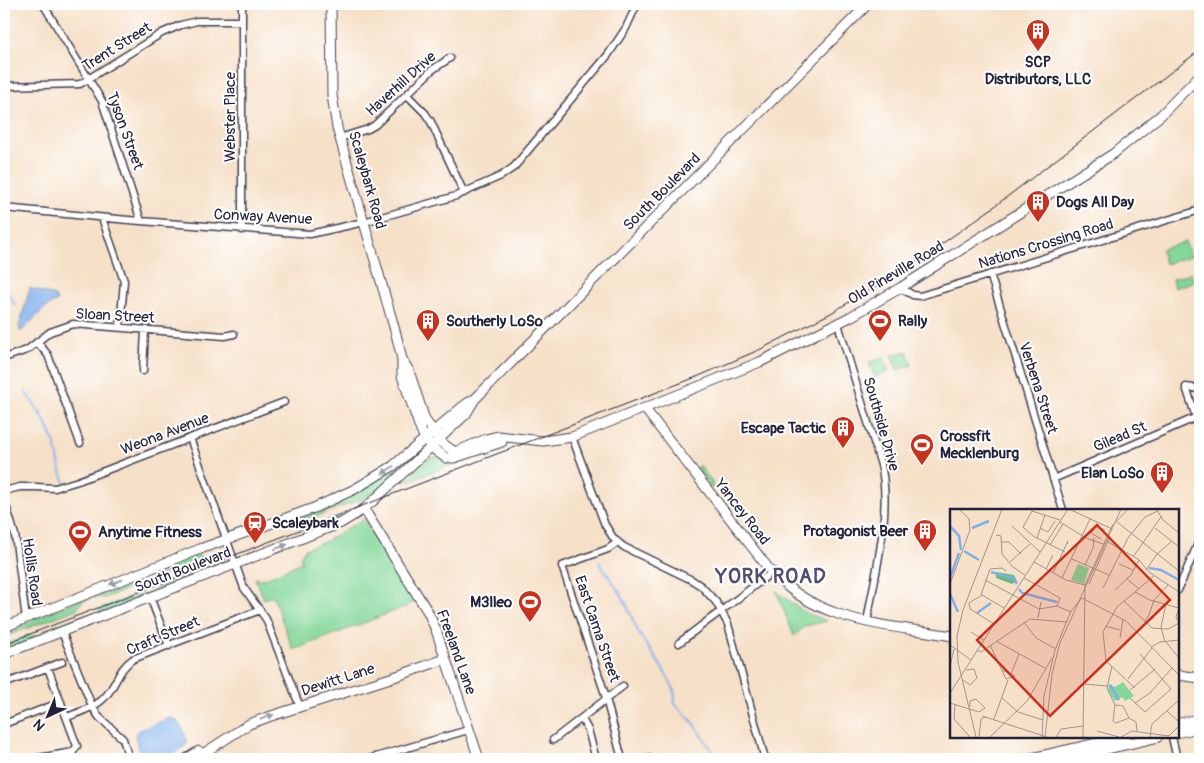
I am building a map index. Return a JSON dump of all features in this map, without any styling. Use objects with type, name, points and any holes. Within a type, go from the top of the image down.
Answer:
[{"type":"main road","points":[[1179,724],[1200,719]]},
{"type":"main road","points":[[1179,732],[1200,727]]},
{"type":"main road","points":[[1029,759],[1121,738]]},
{"type":"main road","points":[[1062,759],[1153,738]]},
{"type":"street","name":"Tyson Street","points":[[43,4],[89,78],[108,114],[141,221]]},
{"type":"street","name":"Webster Place","points":[[242,4],[242,230]]},
{"type":"street","name":"Scaleybark Road","points":[[331,4],[332,95],[340,138],[402,359],[409,371],[425,420],[436,435]]},
{"type":"street","name":"Conway Avenue","points":[[4,208],[242,230],[310,234],[364,222],[464,193],[501,176],[514,167],[608,55],[626,28],[638,4]]},
{"type":"street","name":"South Boulevard","points":[[4,654],[322,531],[341,523],[364,509],[461,408],[475,399],[868,4]]},
{"type":"street","name":"Trent Street","points":[[4,86],[80,84],[162,33],[180,25],[197,21],[242,21]]},
{"type":"street","name":"Haverhill Drive","points":[[340,138],[375,125],[432,70],[450,58]]},
{"type":"street","name":"Old Pineville Road","points":[[436,435],[447,448],[453,451],[458,451],[498,436],[543,441],[572,437],[760,362],[838,324],[900,288],[1113,154],[1162,115],[1200,75]]},
{"type":"street","points":[[407,95],[431,122],[464,193]]},
{"type":"street","name":"Nations Crossing Road","points":[[900,288],[916,296],[1200,210]]},
{"type":"street","points":[[102,218],[124,281],[120,328]]},
{"type":"street","name":"Verbena Street","points":[[990,274],[1063,509]]},
{"type":"street","name":"Sloan Street","points":[[4,358],[18,354],[50,332],[72,324],[225,336],[234,334]]},
{"type":"street","name":"Southside Drive","points":[[838,324],[881,465],[884,481],[884,519],[867,622]]},
{"type":"street","points":[[143,372],[146,330]]},
{"type":"street","points":[[37,342],[48,355],[80,443]]},
{"type":"street","name":"Scaleybark Road","points":[[402,359],[402,376],[417,420],[428,443]]},
{"type":"street","points":[[1200,389],[1186,387],[1200,429]]},
{"type":"street","name":"Weona Avenue","points":[[4,491],[34,486],[55,488],[118,466],[284,402]]},
{"type":"street","name":"Yancey Road","points":[[645,409],[772,572],[791,590],[818,607],[841,616],[950,636]]},
{"type":"street","name":"Gilead St","points":[[1053,479],[1197,417]]},
{"type":"street","points":[[572,437],[609,532],[618,542],[692,580],[708,593],[722,611],[765,759]]},
{"type":"street","name":"Old Pineville Road","points":[[428,443],[446,458],[454,458],[497,443],[553,446],[565,443],[572,437]]},
{"type":"street","points":[[190,438],[246,592],[266,619],[300,707]]},
{"type":"street","name":"South Boulevard","points":[[4,628],[159,565],[314,508],[355,489],[428,443]]},
{"type":"street","name":"Hollis Road","points":[[4,499],[15,535],[26,619]]},
{"type":"street","name":"Freeland Lane","points":[[364,509],[428,612],[436,630],[478,759]]},
{"type":"street","points":[[1179,588],[1200,539]]},
{"type":"street","name":"East Cama Street","points":[[618,542],[608,550],[562,566],[607,700],[622,759]]},
{"type":"street","points":[[679,644],[710,618],[722,611],[772,572]]},
{"type":"street","points":[[150,597],[168,646]]},
{"type":"street","name":"Craft Street","points":[[67,717],[92,706],[107,695],[129,662],[260,610]]},
{"type":"street","points":[[62,632],[92,706],[99,717],[122,739],[130,759]]},
{"type":"street","name":"Dewitt Lane","points":[[195,759],[240,729],[271,716],[445,659]]},
{"type":"street","points":[[4,684],[62,662]]},
{"type":"street","points":[[34,759],[73,752],[77,746],[48,668]]},
{"type":"street","points":[[1179,675],[1200,678]]},
{"type":"street","points":[[553,740],[623,686]]},
{"type":"street","points":[[4,724],[61,702]]},
{"type":"street","points":[[582,719],[588,730],[596,759]]},
{"type":"street","name":"Dewitt Lane","points":[[186,759],[234,729],[240,729]]},
{"type":"street","points":[[369,759],[468,730]]},
{"type":"street","points":[[1172,738],[1177,759]]},
{"type":"street","points":[[4,752],[6,759]]},
{"type":"green space","points":[[1185,242],[1191,256],[1165,264],[1162,249]]},
{"type":"green space","points":[[1191,273],[1193,282],[1174,288],[1172,279]]},
{"type":"green space","points":[[907,351],[912,365],[897,370],[892,355]]},
{"type":"green space","points":[[884,358],[889,372],[874,377],[869,362]]},
{"type":"green space","points":[[477,455],[404,483],[428,458]]},
{"type":"green space","points":[[403,463],[405,465],[377,493],[302,522],[302,518],[364,488]]},
{"type":"green space","points":[[699,465],[712,482],[713,489],[696,468]]},
{"type":"green space","points":[[353,511],[326,525],[307,532],[306,530]]},
{"type":"green space","points":[[363,519],[414,602],[293,650],[273,596],[264,599],[255,578],[264,579],[302,562],[300,557],[305,549],[326,541]]},
{"type":"green space","points":[[197,554],[201,556],[194,563],[157,577],[143,577],[137,580],[133,587],[104,598],[93,597],[82,602],[77,609],[4,637],[4,632],[79,600]]},
{"type":"green space","points":[[226,560],[223,563],[145,596],[4,651],[4,646],[27,636],[39,636],[47,629],[84,615],[93,615],[104,607],[137,594],[149,593],[158,586]]},
{"type":"green space","points":[[776,591],[806,613],[827,621],[805,626],[794,636]]},
{"type":"water","points":[[30,288],[55,296],[57,301],[45,308],[20,331],[19,326]]},
{"type":"water","points":[[169,718],[181,726],[187,741],[185,746],[167,759],[141,759],[135,735],[138,731]]},
{"type":"waterway","points":[[4,286],[15,305]]},
{"type":"waterway","points":[[25,392],[39,411],[50,431],[66,484]]},
{"type":"waterway","points":[[599,562],[623,597],[639,634],[674,689],[675,704],[694,723],[717,759]]},
{"type":"tram line","points":[[4,644],[699,376],[761,349],[831,313],[919,260],[991,209],[1200,50]]},
{"type":"place","name":"SCP Distributors, LLC","points":[[1038,52]]},
{"type":"place","name":"Dogs All Day","points":[[1038,223]]},
{"type":"place","name":"Southerly LoSo","points":[[428,342]]},
{"type":"place","name":"Rally","points":[[880,342]]},
{"type":"place","name":"Escape Tactic","points":[[843,449]]},
{"type":"place","name":"Crossfit Mecklenburg","points":[[922,466]]},
{"type":"place","name":"Elan LoSo","points":[[1162,494]]},
{"type":"place","name":"Scaleybark","points":[[255,544]]},
{"type":"place","name":"Protagonist Beer","points":[[925,552]]},
{"type":"place","name":"Anytime Fitness","points":[[80,553]]},
{"type":"place","name":"M3lleo","points":[[530,623]]},
{"type":"district","name":"YORK ROAD","points":[[771,576]]}]
